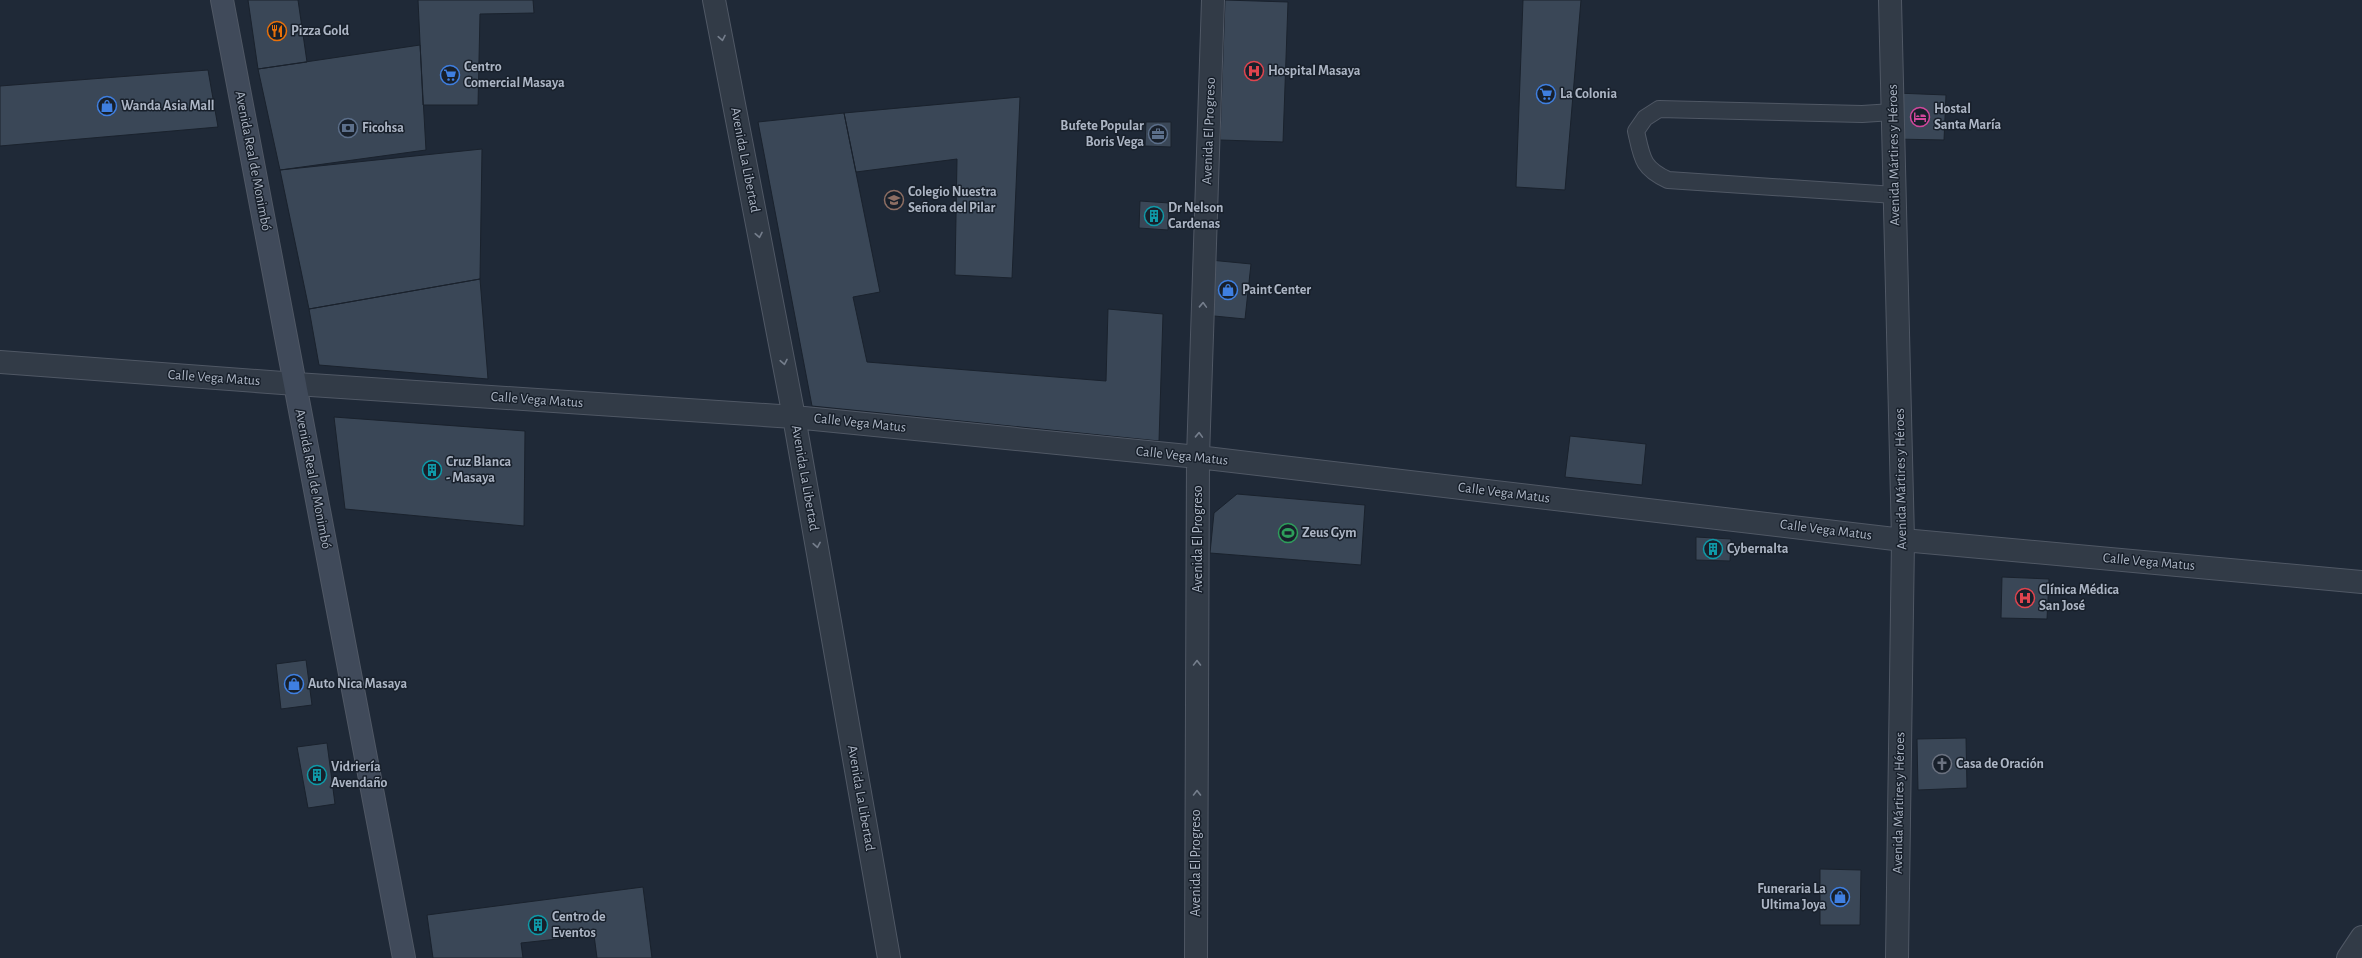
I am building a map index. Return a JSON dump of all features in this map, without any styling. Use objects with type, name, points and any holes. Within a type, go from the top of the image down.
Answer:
[{"type":"street","name":"Avenida Real de Monimbó","points":[[222,0],[404,958]]},
{"type":"street","name":"Avenida La Libertad","points":[[714,0],[794,417],[889,958]]},
{"type":"street","name":"Avenida El Progreso","points":[[1196,958],[1198,457],[1213,0]]},
{"type":"street","name":"Avenida Mártires y Héroes","points":[[1890,0],[1903,540],[1897,958]]},
{"type":"street","name":"Calle Vega Matus","points":[[0,362],[296,384],[794,417],[1198,457],[1903,540],[2362,582]]},
{"type":"street","points":[[2348,958],[2362,937]]},
{"type":"lane","points":[[1893,112],[1862,114],[1659,109],[1645,118],[1636,132],[1641,154],[1652,173],[1668,180],[1895,195]]},
{"type":"building","name":"Pizza Gold","points":[[248,0],[298,0],[307,62],[258,69]]},
{"type":"building","name":"Centro Comercial Masaya","points":[[418,0],[533,0],[534,13],[480,14],[478,105],[423,105]]},
{"type":"building","name":"Hospital Masaya","points":[[1225,0],[1288,2],[1283,142],[1220,140]]},
{"type":"building","name":"La Colonia","points":[[1523,0],[1581,0],[1565,190],[1516,187]]},
{"type":"building","name":"Ficohsa","points":[[420,45],[426,150],[280,170],[258,69]]},
{"type":"building","name":"Wanda Asia Mall","points":[[208,70],[218,127],[0,146],[0,86]]},
{"type":"building","name":"Hostal Santa María","points":[[1896,93],[1946,95],[1944,140],[1895,139]]},
{"type":"building","points":[[1020,97],[1012,278],[955,275],[957,159],[856,172],[844,113]]},
{"type":"building","points":[[844,113],[880,292],[853,297],[867,362],[1106,381],[1108,309],[1163,314],[1159,441],[812,406],[758,122]]},
{"type":"building","name":"Bufete Popular Boris Vega","points":[[1146,122],[1171,122],[1171,147],[1145,146]]},
{"type":"building","points":[[482,149],[480,279],[309,309],[280,170]]},
{"type":"building","name":"Dr Nelson Cardenas","points":[[1140,201],[1169,203],[1168,230],[1139,228]]},
{"type":"building","name":"Paint Center","points":[[1210,260],[1251,264],[1245,319],[1204,315]]},
{"type":"building","points":[[480,279],[488,379],[319,365],[309,309]]},
{"type":"building","name":"Cruz Blanca - Masaya","points":[[334,417],[525,431],[524,526],[345,509]]},
{"type":"building","points":[[1570,436],[1646,444],[1642,485],[1565,477]]},
{"type":"building","name":"Zeus Gym","points":[[1237,494],[1365,505],[1361,565],[1210,553],[1214,513]]},
{"type":"building","name":"Cybernalta","points":[[1696,537],[1731,539],[1730,561],[1696,560]]},
{"type":"building","name":"Clínica Médica San José","points":[[2002,577],[2049,579],[2047,619],[2001,618]]},
{"type":"building","name":"Auto Nica Masaya","points":[[306,660],[312,705],[281,709],[276,664]]},
{"type":"building","name":"Casa de Oración","points":[[1966,738],[1967,788],[1918,790],[1917,739]]},
{"type":"building","name":"Vidriería Avendaño","points":[[327,743],[335,804],[308,808],[297,747]]},
{"type":"building","name":"Funeraria La Ultima Joya","points":[[1820,869],[1861,870],[1860,925],[1820,925]]},
{"type":"building","name":"Centro de Eventos","points":[[643,887],[652,958],[597,958],[594,935],[521,943],[523,958],[433,958],[427,915]]},
{"type":"place","name":"Pizza Gold","points":[[277,31]]},
{"type":"place","name":"Hospital Masaya","points":[[1254,71]]},
{"type":"place","name":"Centro Comercial Masaya","points":[[450,75]]},
{"type":"place","name":"La Colonia","points":[[1546,94]]},
{"type":"place","name":"Wanda Asia Mall","points":[[107,106]]},
{"type":"place","name":"Hostal Santa María","points":[[1920,117]]},
{"type":"place","name":"Ficohsa","points":[[348,128]]},
{"type":"place","name":"Bufete Popular Boris Vega","points":[[1158,134]]},
{"type":"place","name":"Colegio Nuestra Señora del Pilar","points":[[894,200]]},
{"type":"place","name":"Dr Nelson Cardenas","points":[[1154,216]]},
{"type":"place","name":"Paint Center","points":[[1228,290]]},
{"type":"place","name":"Cruz Blanca - Masaya","points":[[432,470]]},
{"type":"place","name":"Zeus Gym","points":[[1288,533]]},
{"type":"place","name":"Cybernalta","points":[[1713,549]]},
{"type":"place","name":"Clínica Médica San José","points":[[2025,598]]},
{"type":"place","name":"Auto Nica Masaya","points":[[294,684]]},
{"type":"place","name":"Casa de Oración","points":[[1942,764]]},
{"type":"place","name":"Vidriería Avendaño","points":[[317,775]]},
{"type":"place","name":"Funeraria La Ultima Joya","points":[[1840,897]]},
{"type":"place","name":"Centro de Eventos","points":[[538,925]]}]
